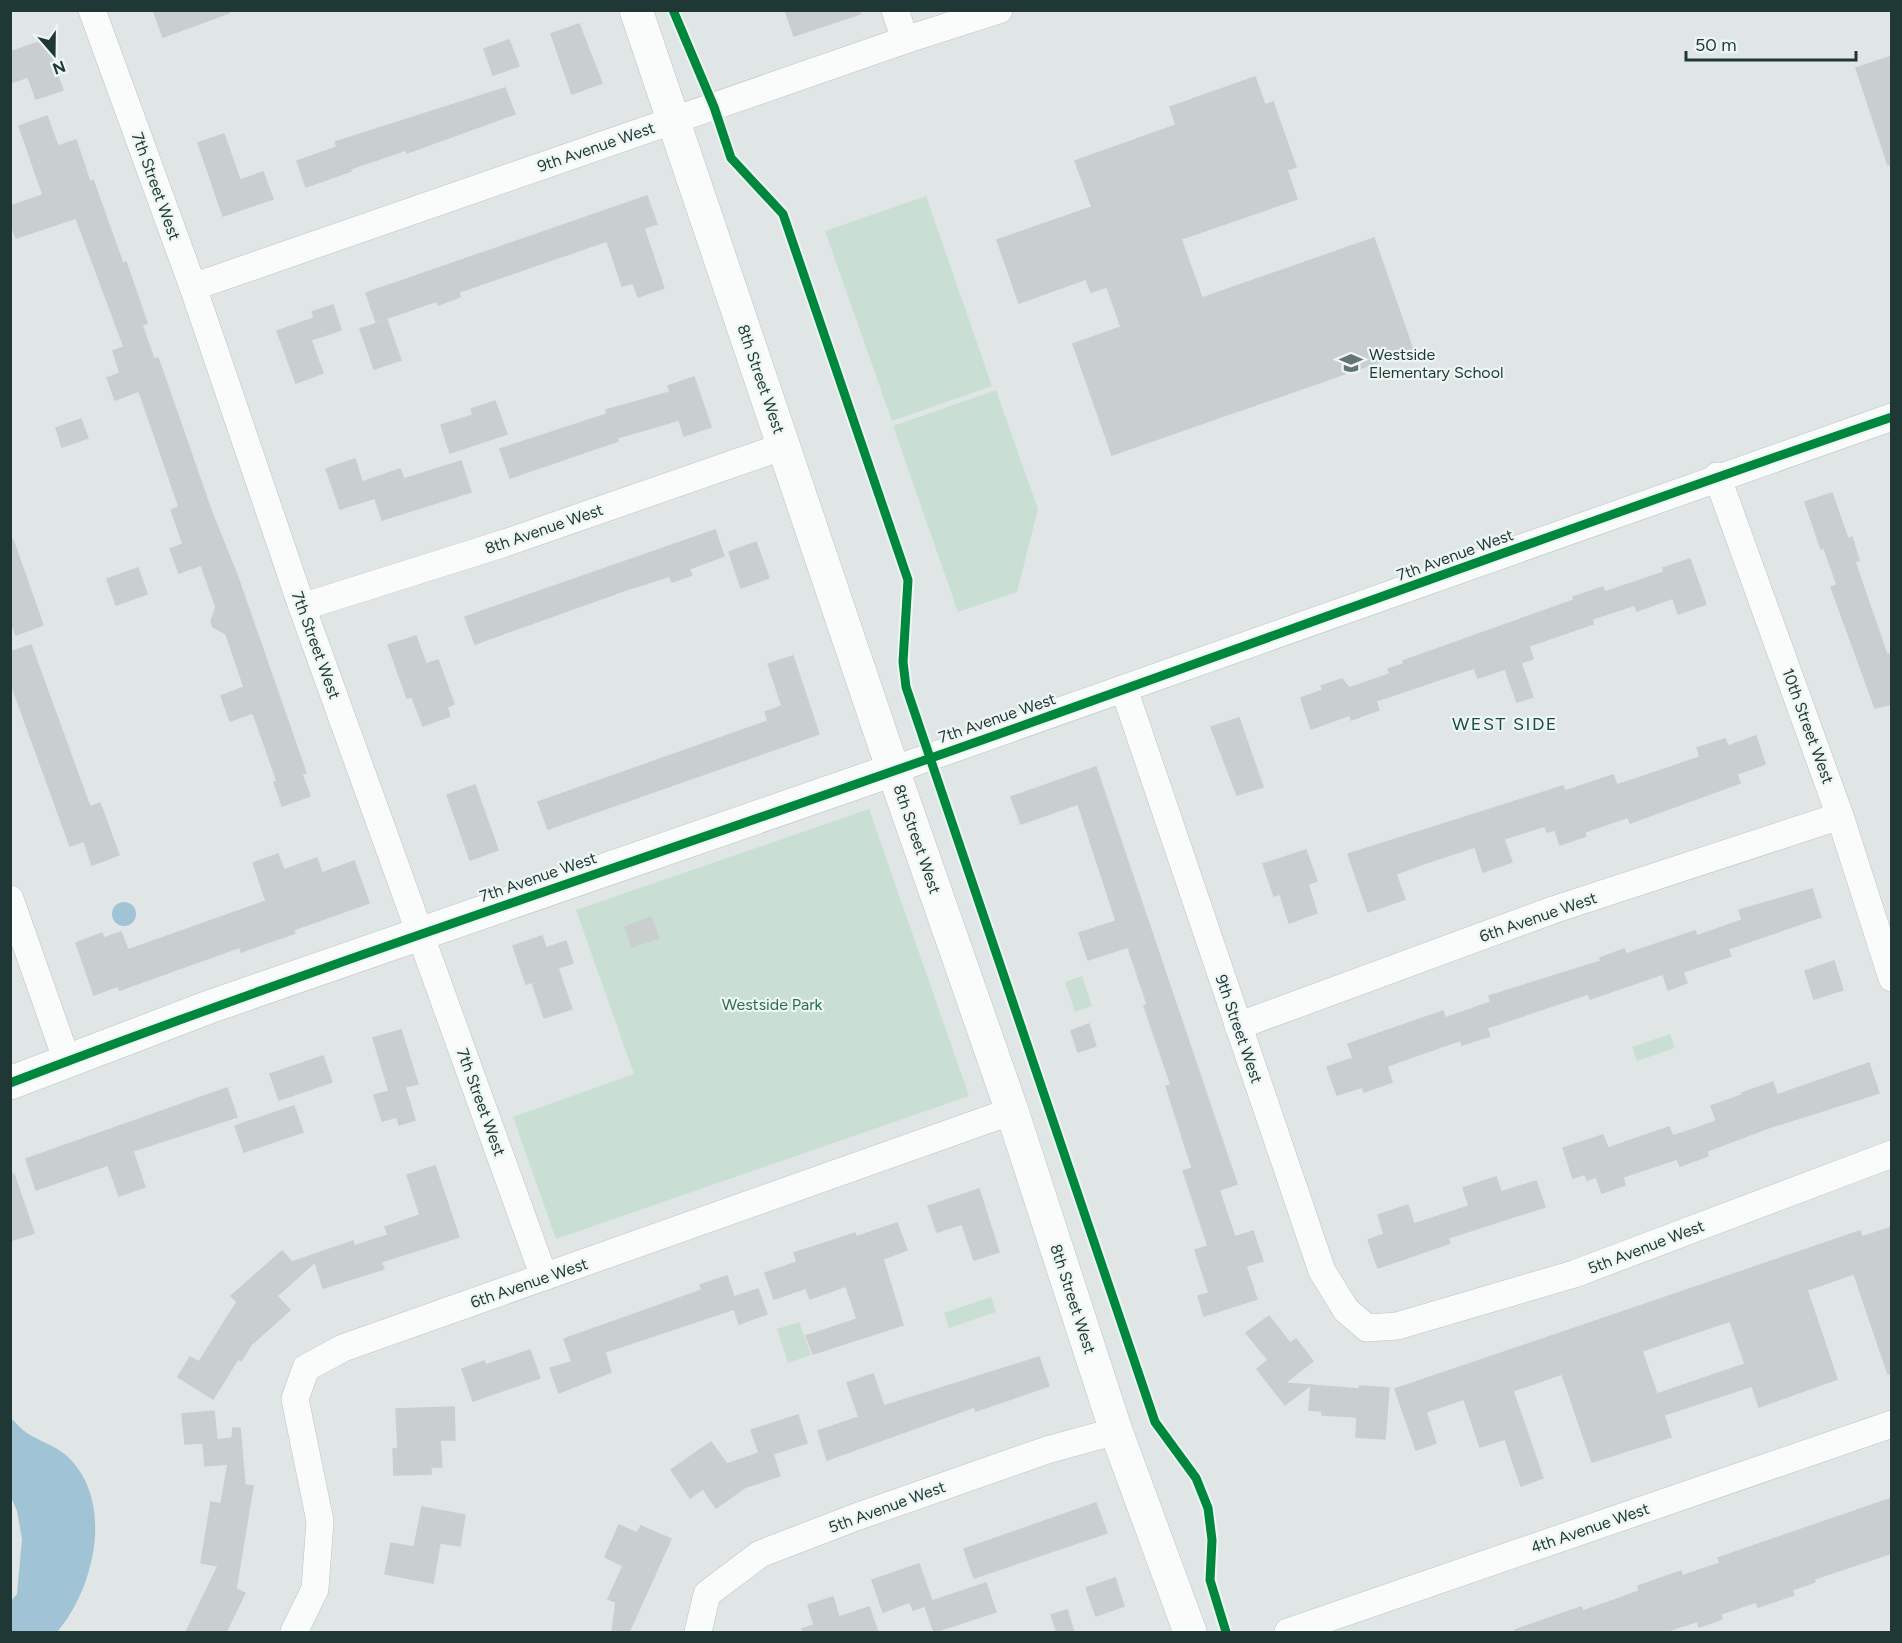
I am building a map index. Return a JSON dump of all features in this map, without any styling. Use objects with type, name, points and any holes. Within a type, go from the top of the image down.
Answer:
[{"type":"street","name":"7th Street West","points":[[92,10],[193,286],[302,607],[544,1277]]},
{"type":"street","name":"8th Street West","points":[[636,10],[893,770],[1012,1111],[1116,1431],[1190,1632]]},
{"type":"street","points":[[895,10],[905,40]]},
{"type":"street","name":"9th Avenue West","points":[[193,286],[905,40],[999,10]]},
{"type":"street","name":"7th Avenue West","points":[[10,1083],[209,1007],[893,770],[1717,476],[1892,417]]},
{"type":"street","name":"8th Avenue West","points":[[302,607],[505,543],[784,446]]},
{"type":"street","name":"10th Street West","points":[[1717,476],[1840,816],[1892,978]]},
{"type":"street","name":"9th Street West","points":[[1124,689],[1322,1271],[1346,1310],[1367,1328],[1397,1326]]},
{"type":"street","name":"6th Avenue West","points":[[1238,1026],[1553,910],[1840,816]]},
{"type":"street","points":[[10,899],[67,1061]]},
{"type":"street","name":"6th Avenue West","points":[[294,1632],[315,1589],[320,1521],[295,1399],[306,1368],[343,1348],[1012,1111]]},
{"type":"street","name":"5th Avenue West","points":[[1397,1326],[1574,1274],[1892,1154]]},
{"type":"street","name":"4th Avenue West","points":[[1288,1632],[1892,1424]]},
{"type":"street","name":"5th Avenue West","points":[[698,1632],[708,1594],[760,1554],[855,1517],[1047,1450],[1116,1431]]},
{"type":"green space","points":[[926,196],[992,386],[892,421],[825,231]]},
{"type":"green space","points":[[996,390],[1038,509],[1017,592],[958,612],[893,426]]},
{"type":"green space","name":"Westside Park","points":[[869,809],[969,1096],[556,1239],[513,1117],[634,1074],[576,910]]},
{"type":"green space","points":[[1082,976],[1092,1006],[1075,1012],[1065,982]]},
{"type":"green space","points":[[1670,1034],[1675,1048],[1637,1061],[1632,1047]]},
{"type":"green space","points":[[991,1297],[996,1312],[949,1328],[944,1313]]},
{"type":"green space","points":[[799,1322],[811,1355],[788,1363],[777,1329]]},
{"type":"water","points":[[124,902],[132,906],[136,914],[132,922],[124,926],[116,922],[112,914],[116,906]]},
{"type":"water","points":[[11,1418],[27,1433],[67,1456],[82,1475],[91,1496],[95,1520],[90,1569],[70,1614],[57,1632],[11,1632],[11,1601],[17,1594],[22,1539],[17,1511],[11,1497]]},
{"type":"building","points":[[153,10],[229,10],[229,13],[163,37]]},
{"type":"building","points":[[785,10],[860,10],[860,14],[794,36]]},
{"type":"building","points":[[579,24],[602,83],[572,94],[551,34]]},
{"type":"building","points":[[45,40],[63,90],[36,99],[28,77],[10,83],[10,52]]},
{"type":"building","points":[[509,40],[519,66],[493,75],[484,49]]},
{"type":"building","points":[[1892,56],[1892,164],[1888,165],[1856,68]]},
{"type":"building","points":[[1255,77],[1265,105],[1273,102],[1296,167],[1287,170],[1297,199],[1181,239],[1202,298],[1374,238],[1413,350],[1112,455],[1073,344],[1121,327],[1107,287],[1091,292],[1086,279],[1019,303],[997,240],[1092,207],[1075,161],[1176,125],[1170,107]]},
{"type":"building","points":[[505,88],[515,114],[407,153],[406,150],[350,169],[351,171],[306,187],[297,161],[337,147],[335,142]]},
{"type":"building","points":[[47,116],[58,146],[76,140],[123,264],[126,262],[147,323],[142,325],[154,359],[158,358],[212,513],[237,575],[306,773],[302,774],[310,796],[282,806],[274,782],[277,781],[253,713],[230,721],[221,696],[244,687],[226,634],[213,627],[211,621],[216,607],[201,565],[179,573],[170,549],[183,544],[171,510],[179,507],[139,391],[115,400],[107,378],[120,373],[113,351],[124,347],[76,218],[16,238],[10,222],[10,206],[43,195],[19,126]]},
{"type":"building","points":[[224,134],[240,180],[263,172],[273,199],[223,216],[198,143]]},
{"type":"building","points":[[647,196],[657,224],[644,228],[664,288],[638,297],[633,283],[622,286],[607,241],[459,292],[460,297],[438,305],[437,301],[376,322],[366,293]]},
{"type":"building","points":[[333,305],[341,330],[311,340],[323,373],[296,383],[277,331],[314,318],[312,312]]},
{"type":"building","points":[[387,320],[401,360],[374,369],[360,329]]},
{"type":"building","points":[[694,377],[711,427],[684,436],[679,420],[617,438],[618,441],[510,478],[500,449],[607,414],[606,410],[670,392],[668,386]]},
{"type":"building","points":[[495,401],[507,434],[450,453],[441,425],[473,415],[471,409]]},
{"type":"building","points":[[81,419],[88,438],[62,447],[56,428]]},
{"type":"building","points":[[355,459],[362,482],[400,469],[404,479],[461,461],[471,492],[382,520],[375,498],[340,509],[326,469]]},
{"type":"building","points":[[1832,493],[1848,539],[1852,537],[1859,560],[1855,562],[1887,655],[1892,653],[1892,704],[1875,708],[1831,587],[1837,585],[1824,548],[1821,549],[1805,502]]},
{"type":"building","points":[[715,530],[724,556],[689,569],[692,575],[672,582],[670,576],[475,644],[465,617]]},
{"type":"building","points":[[10,540],[13,540],[43,625],[16,635],[10,620]]},
{"type":"building","points":[[756,542],[769,578],[741,588],[729,552]]},
{"type":"building","points":[[1690,559],[1706,604],[1678,614],[1673,598],[1637,611],[1635,605],[1592,619],[1593,624],[1529,646],[1533,659],[1521,663],[1533,697],[1517,702],[1505,669],[1478,678],[1474,668],[1376,701],[1379,710],[1351,720],[1350,715],[1311,729],[1301,698],[1323,690],[1321,686],[1342,679],[1349,688],[1390,674],[1388,669],[1404,664],[1403,661],[1574,600],[1573,597],[1603,587],[1605,592],[1664,572],[1663,568]]},
{"type":"building","points":[[138,568],[147,594],[116,605],[107,579]]},
{"type":"building","points":[[416,636],[426,664],[438,660],[454,704],[447,707],[450,716],[423,726],[412,697],[407,698],[388,645]]},
{"type":"building","points":[[31,645],[90,807],[100,803],[119,855],[92,865],[84,841],[70,846],[10,681],[10,652]]},
{"type":"building","points":[[793,656],[819,734],[548,829],[538,802],[768,721],[765,712],[782,706],[768,664]]},
{"type":"building","points":[[1239,718],[1263,787],[1237,795],[1211,727]]},
{"type":"building","points":[[1756,736],[1765,764],[1737,774],[1740,783],[1630,823],[1628,817],[1585,832],[1586,836],[1560,845],[1555,830],[1547,832],[1545,826],[1504,839],[1512,862],[1483,872],[1475,847],[1426,863],[1396,874],[1405,899],[1368,912],[1348,854],[1563,786],[1565,791],[1613,775],[1617,785],[1700,757],[1697,748],[1725,739],[1728,746]]},
{"type":"building","points":[[1096,767],[1237,1184],[1219,1190],[1235,1237],[1253,1231],[1263,1261],[1246,1266],[1257,1299],[1204,1316],[1198,1296],[1209,1293],[1195,1250],[1208,1246],[1183,1171],[1192,1168],[1166,1086],[1171,1085],[1144,1006],[1147,1004],[1128,947],[1088,960],[1079,933],[1116,921],[1078,804],[1021,824],[1011,797]]},
{"type":"building","points":[[475,785],[498,850],[470,860],[447,795]]},
{"type":"building","points":[[1306,850],[1317,881],[1308,884],[1317,913],[1289,923],[1280,894],[1274,896],[1263,864]]},
{"type":"building","points":[[278,854],[284,870],[317,858],[322,873],[354,861],[369,903],[293,930],[295,933],[241,952],[240,947],[120,990],[118,986],[94,995],[76,943],[102,933],[104,938],[121,932],[128,950],[266,901],[253,863]]},
{"type":"building","points":[[1812,889],[1821,917],[1728,949],[1731,956],[1683,972],[1687,983],[1668,990],[1663,974],[1590,999],[1588,994],[1487,1028],[1490,1036],[1462,1045],[1461,1040],[1387,1066],[1392,1082],[1364,1092],[1362,1087],[1337,1095],[1327,1067],[1353,1058],[1348,1044],[1443,1011],[1445,1018],[1491,1002],[1489,996],[1601,961],[1600,958],[1624,949],[1626,954],[1695,931],[1697,936],[1742,920],[1739,910]]},
{"type":"building","points":[[651,917],[659,938],[632,947],[625,927]]},
{"type":"building","points":[[542,936],[546,948],[566,941],[573,963],[558,968],[572,1009],[544,1018],[532,982],[526,984],[513,946]]},
{"type":"building","points":[[1834,961],[1843,990],[1814,999],[1805,971]]},
{"type":"building","points":[[1089,1024],[1096,1046],[1078,1052],[1071,1031]]},
{"type":"building","points":[[401,1030],[418,1084],[405,1087],[415,1120],[399,1125],[397,1117],[382,1121],[374,1095],[389,1091],[373,1038]]},
{"type":"building","points":[[323,1056],[332,1082],[279,1100],[270,1074]]},
{"type":"building","points":[[1869,1063],[1879,1093],[1768,1128],[1707,1151],[1708,1156],[1680,1166],[1677,1159],[1623,1177],[1625,1185],[1602,1193],[1596,1177],[1587,1180],[1585,1174],[1573,1178],[1563,1148],[1603,1135],[1608,1148],[1669,1127],[1673,1136],[1714,1122],[1716,1120],[1711,1106],[1742,1095],[1742,1093],[1773,1082],[1777,1095]]},
{"type":"building","points":[[227,1088],[237,1117],[133,1151],[145,1187],[119,1196],[108,1165],[36,1190],[26,1159]]},
{"type":"building","points":[[294,1106],[303,1132],[244,1152],[235,1126]]},
{"type":"building","points":[[435,1166],[459,1237],[381,1262],[384,1269],[323,1288],[315,1262],[277,1296],[290,1310],[251,1345],[241,1361],[238,1359],[213,1399],[178,1377],[190,1357],[199,1362],[237,1302],[231,1296],[282,1251],[292,1262],[353,1241],[354,1246],[388,1235],[385,1227],[420,1215],[407,1175]]},
{"type":"building","points":[[14,1174],[34,1233],[10,1241],[10,1175]]},
{"type":"building","points":[[1496,1177],[1501,1192],[1536,1181],[1545,1207],[1448,1238],[1450,1243],[1378,1268],[1368,1240],[1384,1234],[1378,1215],[1408,1205],[1414,1224],[1469,1206],[1463,1188]]},
{"type":"building","points":[[979,1189],[999,1252],[974,1260],[962,1224],[937,1232],[928,1206]]},
{"type":"building","points":[[897,1223],[907,1250],[883,1259],[903,1325],[813,1354],[806,1336],[857,1319],[846,1286],[810,1299],[806,1288],[774,1299],[765,1273],[797,1262],[794,1253],[855,1233],[856,1237]]},
{"type":"building","points":[[1892,1227],[1892,1373],[1888,1374],[1854,1274],[1807,1290],[1837,1379],[1759,1407],[1752,1386],[1664,1415],[1671,1437],[1592,1462],[1562,1374],[1513,1391],[1543,1478],[1521,1486],[1505,1439],[1480,1447],[1464,1399],[1426,1412],[1436,1443],[1416,1450],[1395,1389],[1860,1231],[1862,1237]],"holes":[[[1730,1321],[1745,1364],[1657,1394],[1642,1351]]]},
{"type":"building","points":[[727,1276],[734,1297],[758,1289],[767,1314],[739,1324],[734,1309],[605,1352],[611,1372],[559,1393],[550,1368],[572,1362],[564,1339],[702,1290],[700,1285]]},
{"type":"building","points":[[1269,1316],[1290,1343],[1296,1339],[1313,1361],[1285,1383],[1311,1385],[1285,1405],[1257,1369],[1268,1360],[1246,1333]]},
{"type":"building","points":[[530,1350],[540,1378],[473,1401],[462,1369],[484,1361],[486,1365]]},
{"type":"building","points":[[1039,1357],[1049,1386],[976,1411],[974,1407],[827,1460],[818,1431],[859,1417],[847,1383],[873,1374],[884,1406]]},
{"type":"building","points":[[1311,1385],[1359,1389],[1360,1386],[1389,1388],[1385,1439],[1356,1437],[1357,1417],[1322,1415],[1322,1411],[1309,1410]]},
{"type":"building","points":[[454,1407],[455,1440],[440,1440],[442,1467],[431,1467],[431,1474],[394,1475],[393,1449],[398,1449],[396,1409]]},
{"type":"building","points":[[214,1411],[217,1440],[232,1438],[233,1428],[240,1428],[245,1485],[253,1486],[236,1589],[245,1593],[226,1632],[186,1632],[218,1566],[201,1563],[211,1502],[221,1504],[228,1464],[205,1466],[203,1443],[185,1444],[182,1414]]},
{"type":"building","points":[[798,1415],[807,1443],[773,1454],[780,1476],[746,1487],[716,1508],[703,1489],[690,1498],[671,1470],[711,1442],[727,1464],[759,1453],[751,1430]]},
{"type":"building","points":[[1892,1498],[1892,1553],[1814,1579],[1815,1582],[1792,1590],[1794,1595],[1758,1607],[1756,1602],[1721,1614],[1722,1619],[1699,1627],[1698,1621],[1665,1632],[1515,1632],[1515,1630],[1581,1607],[1583,1611],[1620,1598],[1639,1591],[1638,1586],[1681,1571],[1682,1576],[1720,1563],[1718,1558]]},
{"type":"building","points":[[1096,1503],[1107,1533],[974,1578],[964,1549]]},
{"type":"building","points":[[422,1507],[465,1515],[460,1546],[440,1543],[433,1583],[385,1574],[391,1543],[414,1547]]},
{"type":"building","points":[[619,1525],[637,1533],[641,1526],[671,1539],[629,1632],[612,1632],[616,1602],[608,1599],[623,1566],[605,1557]]},
{"type":"building","points":[[919,1564],[932,1601],[986,1583],[996,1612],[934,1632],[925,1606],[913,1610],[910,1602],[883,1612],[872,1580]]},
{"type":"building","points":[[1115,1578],[1124,1606],[1096,1616],[1086,1588]]},
{"type":"building","points":[[833,1597],[839,1617],[869,1607],[878,1632],[803,1632],[802,1629],[814,1625],[808,1605]]},
{"type":"building","points":[[1067,1610],[1074,1632],[1057,1632],[1051,1615]]},
{"type":"cycle path","points":[[673,10],[714,107],[731,158],[783,214],[908,580],[903,662],[906,687],[1155,1422],[1196,1478],[1208,1508],[1212,1540],[1210,1580],[1226,1632]]},
{"type":"cycle path","points":[[10,1083],[396,943],[912,765],[1892,417]]},
{"type":"place","name":"Westside Elementary School","points":[[1351,363]]},
{"type":"district","name":"WEST SIDE","points":[[1505,724]]}]
